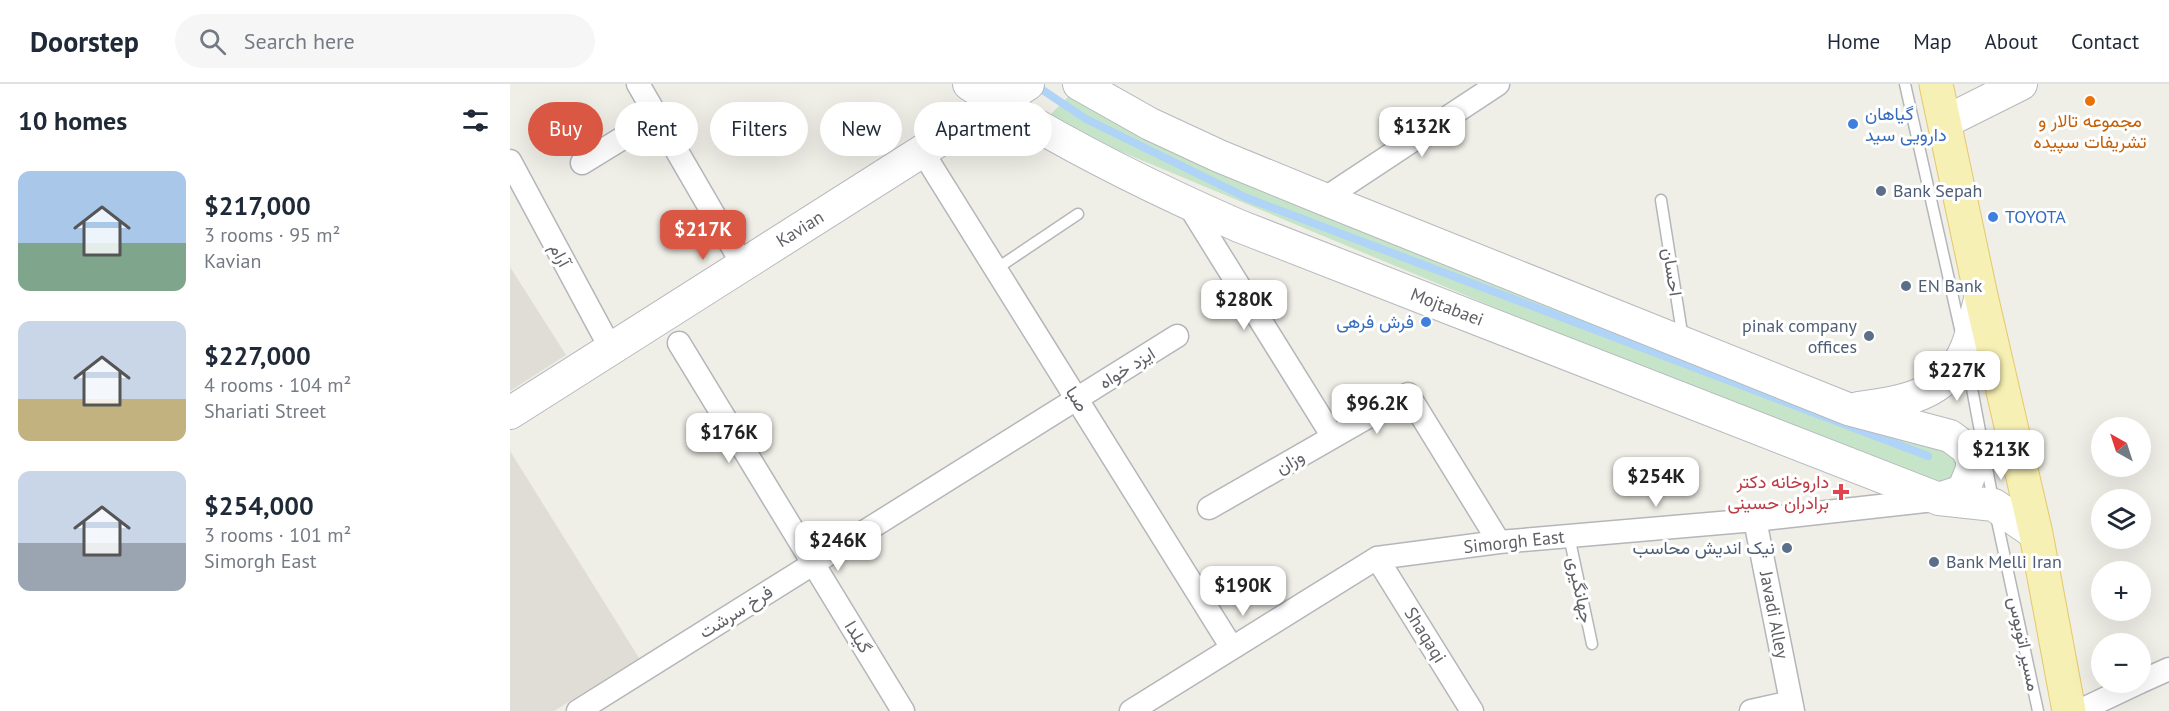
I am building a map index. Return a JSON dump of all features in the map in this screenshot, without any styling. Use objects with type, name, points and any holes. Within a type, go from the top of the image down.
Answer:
[{"type":"main road","name":"Mojtabaei","points":[[969,84],[997,102]]},
{"type":"main road","name":"Kavian","points":[[1001,102],[1028,84]]},
{"type":"main road","points":[[1079,84],[1150,124],[1219,156],[1324,199],[1848,409],[1950,436],[1966,448],[1972,458],[1967,484],[1954,496],[1939,499]]},
{"type":"main road","points":[[1936,84],[1981,296],[2037,534],[2069,711]]},
{"type":"main road","points":[[1945,122],[2021,84]]},
{"type":"main road","name":"Mojtabaei","points":[[1052,134],[1085,154],[1188,204],[1939,499],[1994,505]]},
{"type":"main road","name":"Kavian","points":[[510,413],[914,156]]},
{"type":"main road","points":[[1848,409],[1917,396],[1939,386],[1965,351],[1981,296]]},
{"type":"main road","points":[[1994,505],[2037,534]]},
{"type":"street","points":[[638,84],[648,102]]},
{"type":"street","points":[[1324,199],[1498,84]]},
{"type":"street","points":[[582,163],[615,143]]},
{"type":"street","points":[[680,156],[743,265]]},
{"type":"street","name":"صبا","points":[[925,156],[1232,648]]},
{"type":"street","name":"آرام","points":[[510,161],[611,349]]},
{"type":"street","points":[[1188,204],[1333,437]]},
{"type":"street","name":"ایزد خواه","points":[[1077,399],[1177,336]]},
{"type":"street","name":"گیلدا","points":[[679,343],[903,711]]},
{"type":"street","name":"وزان","points":[[1209,508],[1408,394],[1499,542]]},
{"type":"street","name":"فرخ سرشت","points":[[578,711],[1077,399]]},
{"type":"street","name":"Simorgh East","points":[[1131,711],[1377,558],[1499,542],[1755,519],[1939,499]]},
{"type":"street","name":"Javadi Alley","points":[[1755,519],[1792,706]]},
{"type":"street","name":"Shaqaqi","points":[[1377,558],[1472,711]]},
{"type":"street","points":[[2151,677],[2169,669]]},
{"type":"street","points":[[2079,711],[2117,693]]},
{"type":"street","points":[[1751,711],[1792,706]]},
{"type":"lane","name":"مسیر اتوبوس","points":[[1905,84],[1965,351],[1994,505],[2038,711]]},
{"type":"lane","name":"احسان","points":[[1661,200],[1683,343]]},
{"type":"lane","points":[[996,269],[1078,214]]},
{"type":"lane","name":"جهانگیری","points":[[1569,536],[1592,644]]},
{"type":"shaded area","points":[[510,267],[566,355],[510,391]]},
{"type":"shaded area","points":[[510,451],[639,658],[554,711],[510,711]]},
{"type":"green space","points":[[1072,93],[1942,439],[1960,457],[1954,474],[1939,486],[1796,433],[1117,150],[1052,116],[1052,113]]},
{"type":"waterway","points":[[1035,85],[1086,119],[1247,198],[1928,456]]},
{"type":"place","name":"مجموعه تالار و تشریفات سپیده","points":[[2090,101]]},
{"type":"place","name":"گیاهان دارویی سید","points":[[1853,124]]},
{"type":"place","name":"Bank Sepah","points":[[1881,191]]},
{"type":"place","name":"TOYOTA","points":[[1993,217]]},
{"type":"place","name":"EN Bank","points":[[1906,286]]},
{"type":"place","name":"فرش فرهی","points":[[1426,322]]},
{"type":"place","name":"pinak company offices","points":[[1869,336]]},
{"type":"place","name":"داروخانه دکتر برادران حسینی","points":[[1841,492]]},
{"type":"place","name":"نیک اندیش محاسب","points":[[1787,548]]},
{"type":"place","name":"Bank Melli Iran","points":[[1934,562]]}]
